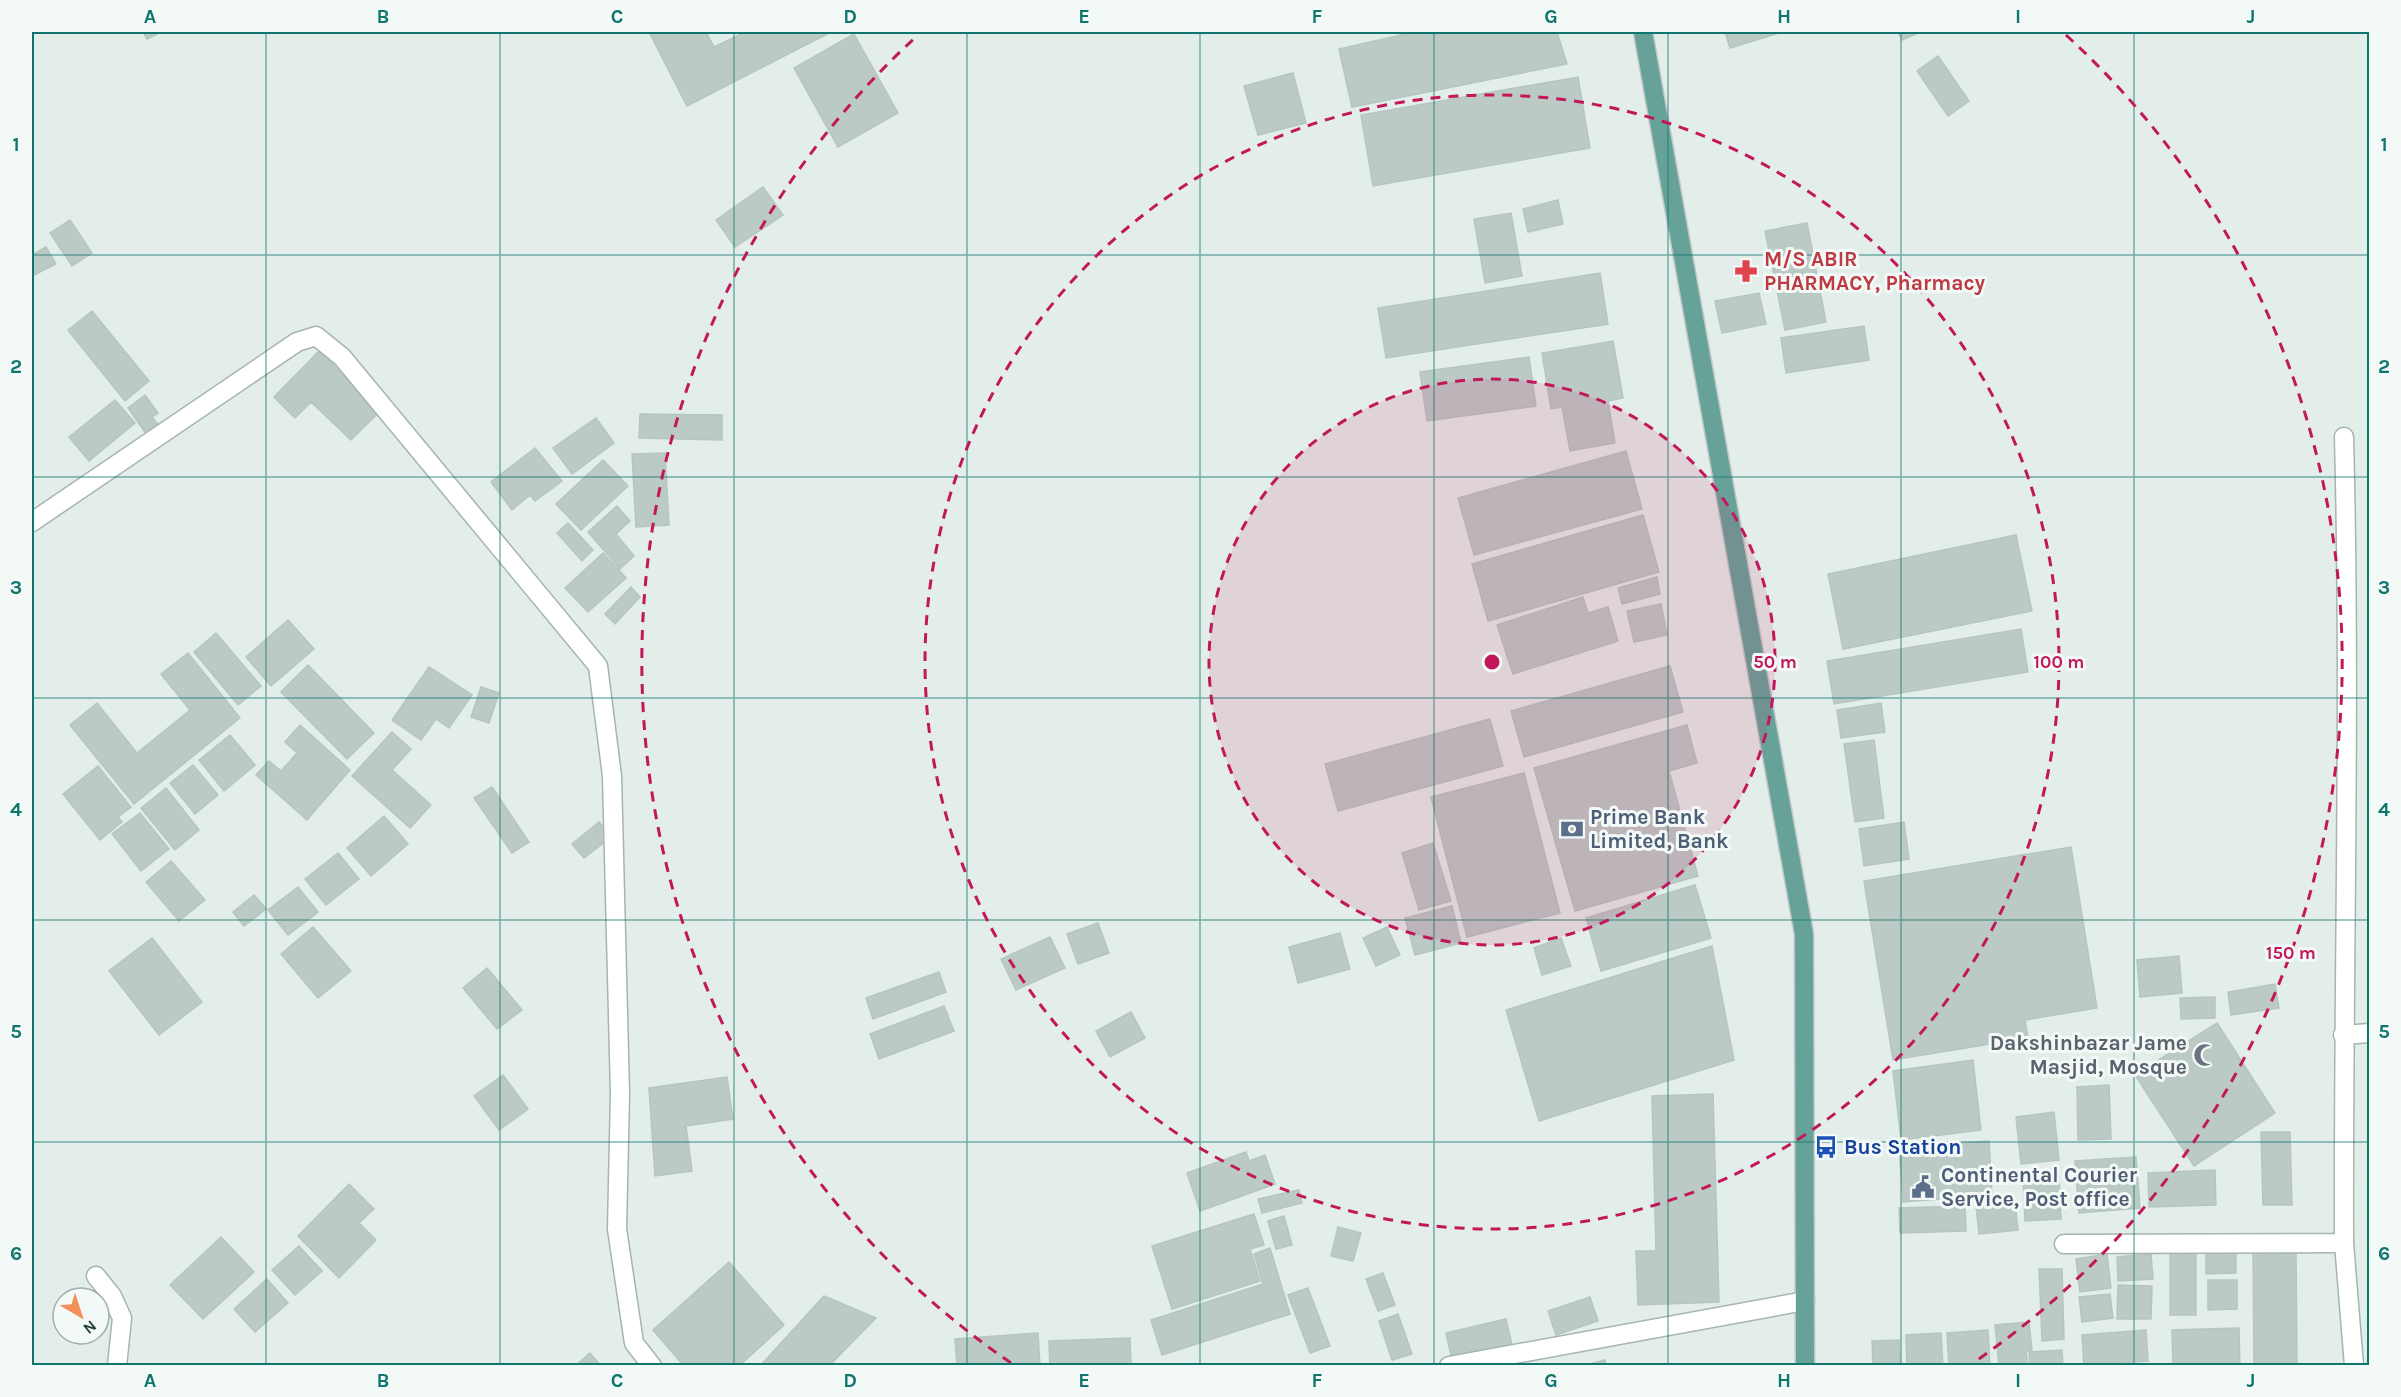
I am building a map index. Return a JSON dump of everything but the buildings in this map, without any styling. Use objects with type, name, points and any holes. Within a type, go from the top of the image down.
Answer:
[{"type":"main road","points":[[1643,32],[1804,934],[1805,1365]]},
{"type":"street","points":[[32,522],[297,342],[316,336],[342,357],[598,666],[612,776],[620,1094],[617,1229],[634,1344],[652,1365]]},
{"type":"street","points":[[2344,437],[2348,576],[2348,870],[2343,1035],[2344,1243],[2354,1365]]},
{"type":"street","points":[[2343,1035],[2370,1033]]},
{"type":"street","points":[[2064,1244],[2344,1243]]},
{"type":"street","points":[[96,1276],[112,1296],[122,1318],[117,1365]]},
{"type":"street","points":[[1449,1365],[1805,1300]]},
{"type":"place","name":"M/S ABIR PHARMACY, Pharmacy","points":[[1746,271]]},
{"type":"place","name":"Prime Bank Limited, Bank","points":[[1572,829]]},
{"type":"place","name":"Dakshinbazar Jame Masjid, Mosque","points":[[2205,1055]]},
{"type":"place","name":"Bus Station","points":[[1826,1147]]},
{"type":"place","name":"Continental Courier Service, Post office","points":[[1923,1187]]}]
